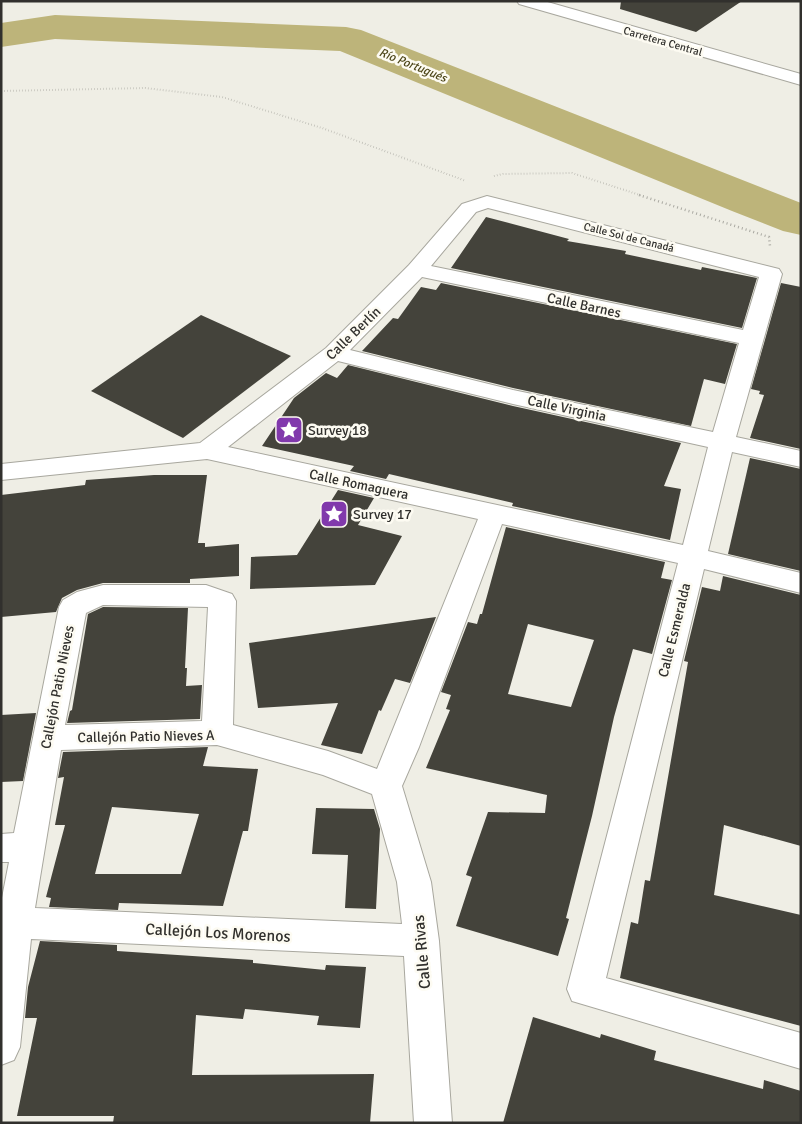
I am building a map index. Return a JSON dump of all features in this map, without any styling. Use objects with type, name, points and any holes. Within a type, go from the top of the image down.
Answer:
[{"type":"street","name":"Carretera Central","points":[[526,1],[801,80]]},
{"type":"street","name":"Calle Sol de Canadá","points":[[487,202],[771,274]]},
{"type":"street","name":"Calle Berlín","points":[[207,451],[334,353],[418,270],[469,208],[487,202]]},
{"type":"street","name":"Calle Barnes","points":[[418,270],[751,339]]},
{"type":"street","name":"Calle Esmeralda","points":[[771,274],[722,442],[692,557],[585,988],[801,1051]]},
{"type":"street","name":"Calle Virginia","points":[[334,353],[513,397],[801,459]]},
{"type":"street","name":"Calle Romaguera","points":[[1,472],[207,451],[692,557],[801,583]]},
{"type":"street","points":[[386,786],[403,748],[493,514]]},
{"type":"street","name":"Callejón Patio Nieves","points":[[1,1048],[15,923],[15,847],[47,738],[73,607],[87,599],[103,595],[206,595],[222,601],[217,733]]},
{"type":"street","name":"Callejón Patio Nieves A","points":[[47,738],[217,733],[328,764],[386,786]]},
{"type":"street","name":"Calle Rivas","points":[[386,786],[414,882],[421,942],[433,1123]]},
{"type":"street","name":"Callejón Los Morenos","points":[[15,923],[421,942]]},
{"type":"path","points":[[1,91],[145,88],[222,97],[322,128],[469,182]]},
{"type":"path","points":[[486,178],[503,174],[572,174],[769,237],[771,274]]},
{"type":"building","points":[[621,1],[742,1],[696,32],[620,9]]},
{"type":"building","points":[[486,217],[569,239],[567,241],[626,251],[625,254],[701,270],[702,267],[757,278],[742,328],[451,268]]},
{"type":"building","points":[[441,283],[737,344],[725,384],[704,379],[691,426],[513,388],[362,351],[393,318],[398,319],[421,287],[436,290]]},
{"type":"building","points":[[781,283],[801,287],[801,449],[750,438],[764,395],[759,394],[760,391],[751,389]]},
{"type":"building","points":[[201,315],[291,356],[183,438],[91,391]]},
{"type":"building","points":[[348,365],[513,406],[681,443],[664,486],[681,489],[670,540],[512,506],[513,503],[389,474],[386,479],[350,471],[354,466],[262,446],[294,398],[326,373],[337,378]]},
{"type":"building","points":[[750,458],[801,469],[801,571],[728,554]]},
{"type":"building","points":[[154,475],[207,475],[198,543],[205,543],[205,547],[239,544],[239,576],[190,579],[190,583],[103,583],[77,590],[62,598],[56,612],[1,617],[1,495],[85,485],[86,480]]},
{"type":"building","points":[[338,490],[374,498],[358,525],[402,536],[375,585],[250,589],[251,557],[297,555]]},
{"type":"building","points":[[506,527],[665,562],[661,578],[672,580],[652,654],[633,649],[614,717],[592,816],[566,918],[569,919],[558,956],[456,926],[472,877],[466,875],[488,812],[545,813],[547,795],[426,768],[450,710],[446,709],[451,695],[441,692],[468,622],[477,624],[480,614],[482,614]],"holes":[[[528,624],[594,640],[571,707],[508,694]]]},
{"type":"building","points":[[723,576],[801,595],[801,846],[724,825],[714,895],[801,915],[801,1026],[620,978],[631,922],[638,924],[645,880],[650,881],[688,662],[684,661],[702,587],[720,591]]},
{"type":"building","points":[[103,607],[188,608],[186,686],[202,685],[200,719],[67,723],[70,711],[72,710],[88,614]]},
{"type":"building","points":[[436,617],[410,683],[395,679],[381,711],[379,710],[362,754],[321,745],[338,703],[258,708],[249,643]]},
{"type":"building","points":[[36,713],[23,781],[1,782],[1,715]]},
{"type":"building","points":[[208,747],[203,766],[258,769],[248,831],[243,831],[223,906],[119,903],[118,910],[49,907],[51,898],[46,897],[65,825],[55,825],[64,777],[58,778],[63,752]],"holes":[[[112,807],[199,814],[181,874],[95,874]]]},
{"type":"building","points":[[316,808],[374,809],[380,829],[376,909],[345,908],[348,855],[312,854]]},
{"type":"building","points":[[40,941],[117,945],[117,951],[253,960],[253,963],[325,970],[326,965],[366,967],[360,1028],[317,1025],[319,1016],[245,1009],[243,1019],[196,1015],[192,1075],[374,1074],[370,1123],[113,1123],[114,1116],[17,1116],[37,1018],[25,1018],[28,987]]},
{"type":"building","points":[[533,1017],[600,1038],[601,1034],[656,1051],[654,1060],[763,1089],[764,1080],[801,1091],[801,1123],[503,1123]]},
{"type":"waterway","name":"Río Portugués","points":[[1,35],[55,27],[346,39],[749,201],[801,220]]},
{"type":"place","name":"Survey 18","points":[[289,430]]},
{"type":"place","name":"Survey 17","points":[[334,514]]}]
